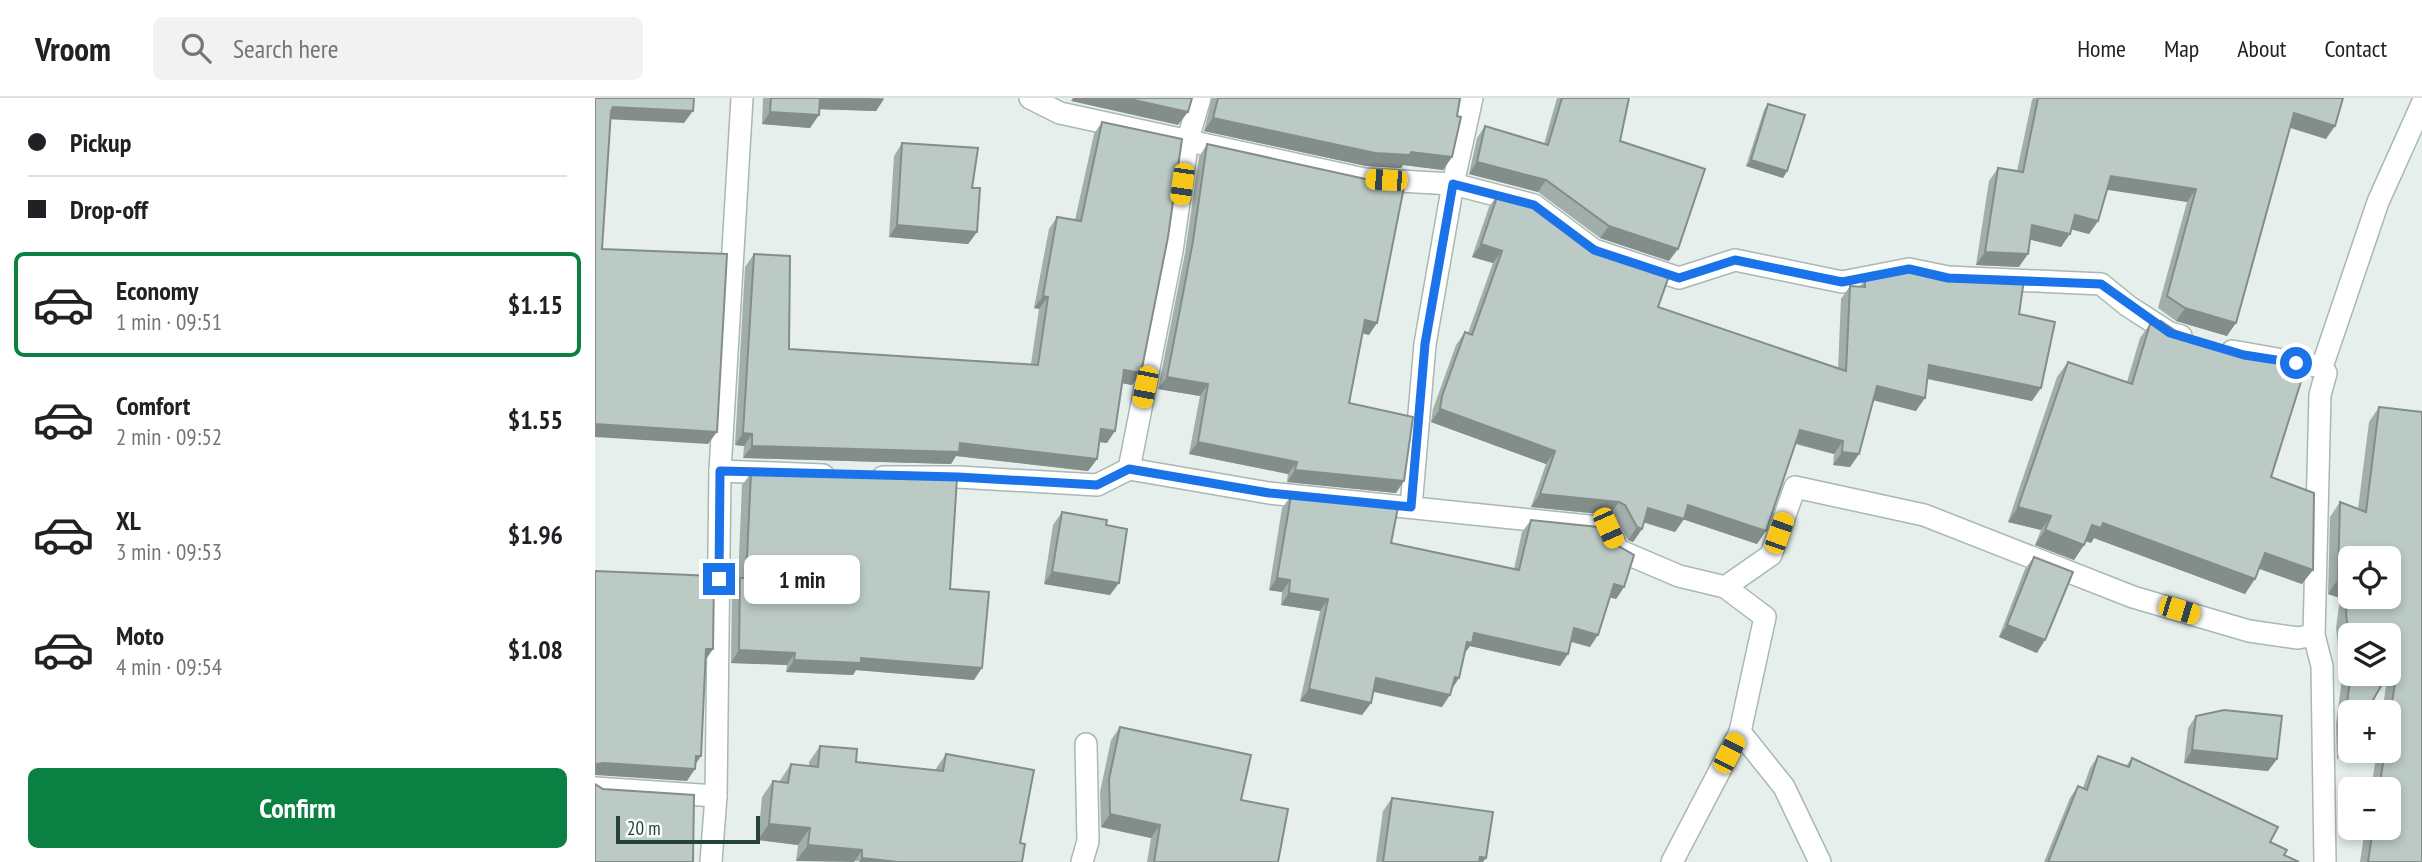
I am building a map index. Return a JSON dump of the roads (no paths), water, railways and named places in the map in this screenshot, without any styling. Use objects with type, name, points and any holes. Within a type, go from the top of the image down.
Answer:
[{"type":"street","points":[[711,862],[716,796],[720,471],[742,98]]},
{"type":"street","points":[[1030,98],[1060,113],[1364,179],[1453,184],[1534,205],[1594,250],[1679,278],[1735,260],[1842,282],[1909,269],[1948,278],[2101,284],[2170,333],[2244,355],[2322,368],[2326,373],[2320,395],[2314,635],[2322,666],[2325,862]]},
{"type":"street","points":[[1129,469],[1172,251],[1188,139],[1200,98]]},
{"type":"street","points":[[1411,507],[1425,344],[1453,184],[1470,121],[1472,98]]},
{"type":"street","points":[[2322,368],[2378,202],[2422,104]]},
{"type":"street","points":[[864,476],[958,477],[1097,485],[1129,469],[1269,493],[1608,528],[1618,550],[1679,576],[1725,587],[1765,617],[1740,732],[1672,862]]},
{"type":"street","points":[[720,471],[838,475]]},
{"type":"street","points":[[1725,587],[1771,555],[1795,487],[1924,515],[2133,597],[2249,631],[2298,638],[2314,635]]},
{"type":"street","points":[[1740,732],[1784,788],[1820,862]]},
{"type":"street","points":[[1082,862],[1088,841],[1086,744]]},
{"type":"street","points":[[595,789],[716,796]]}]
